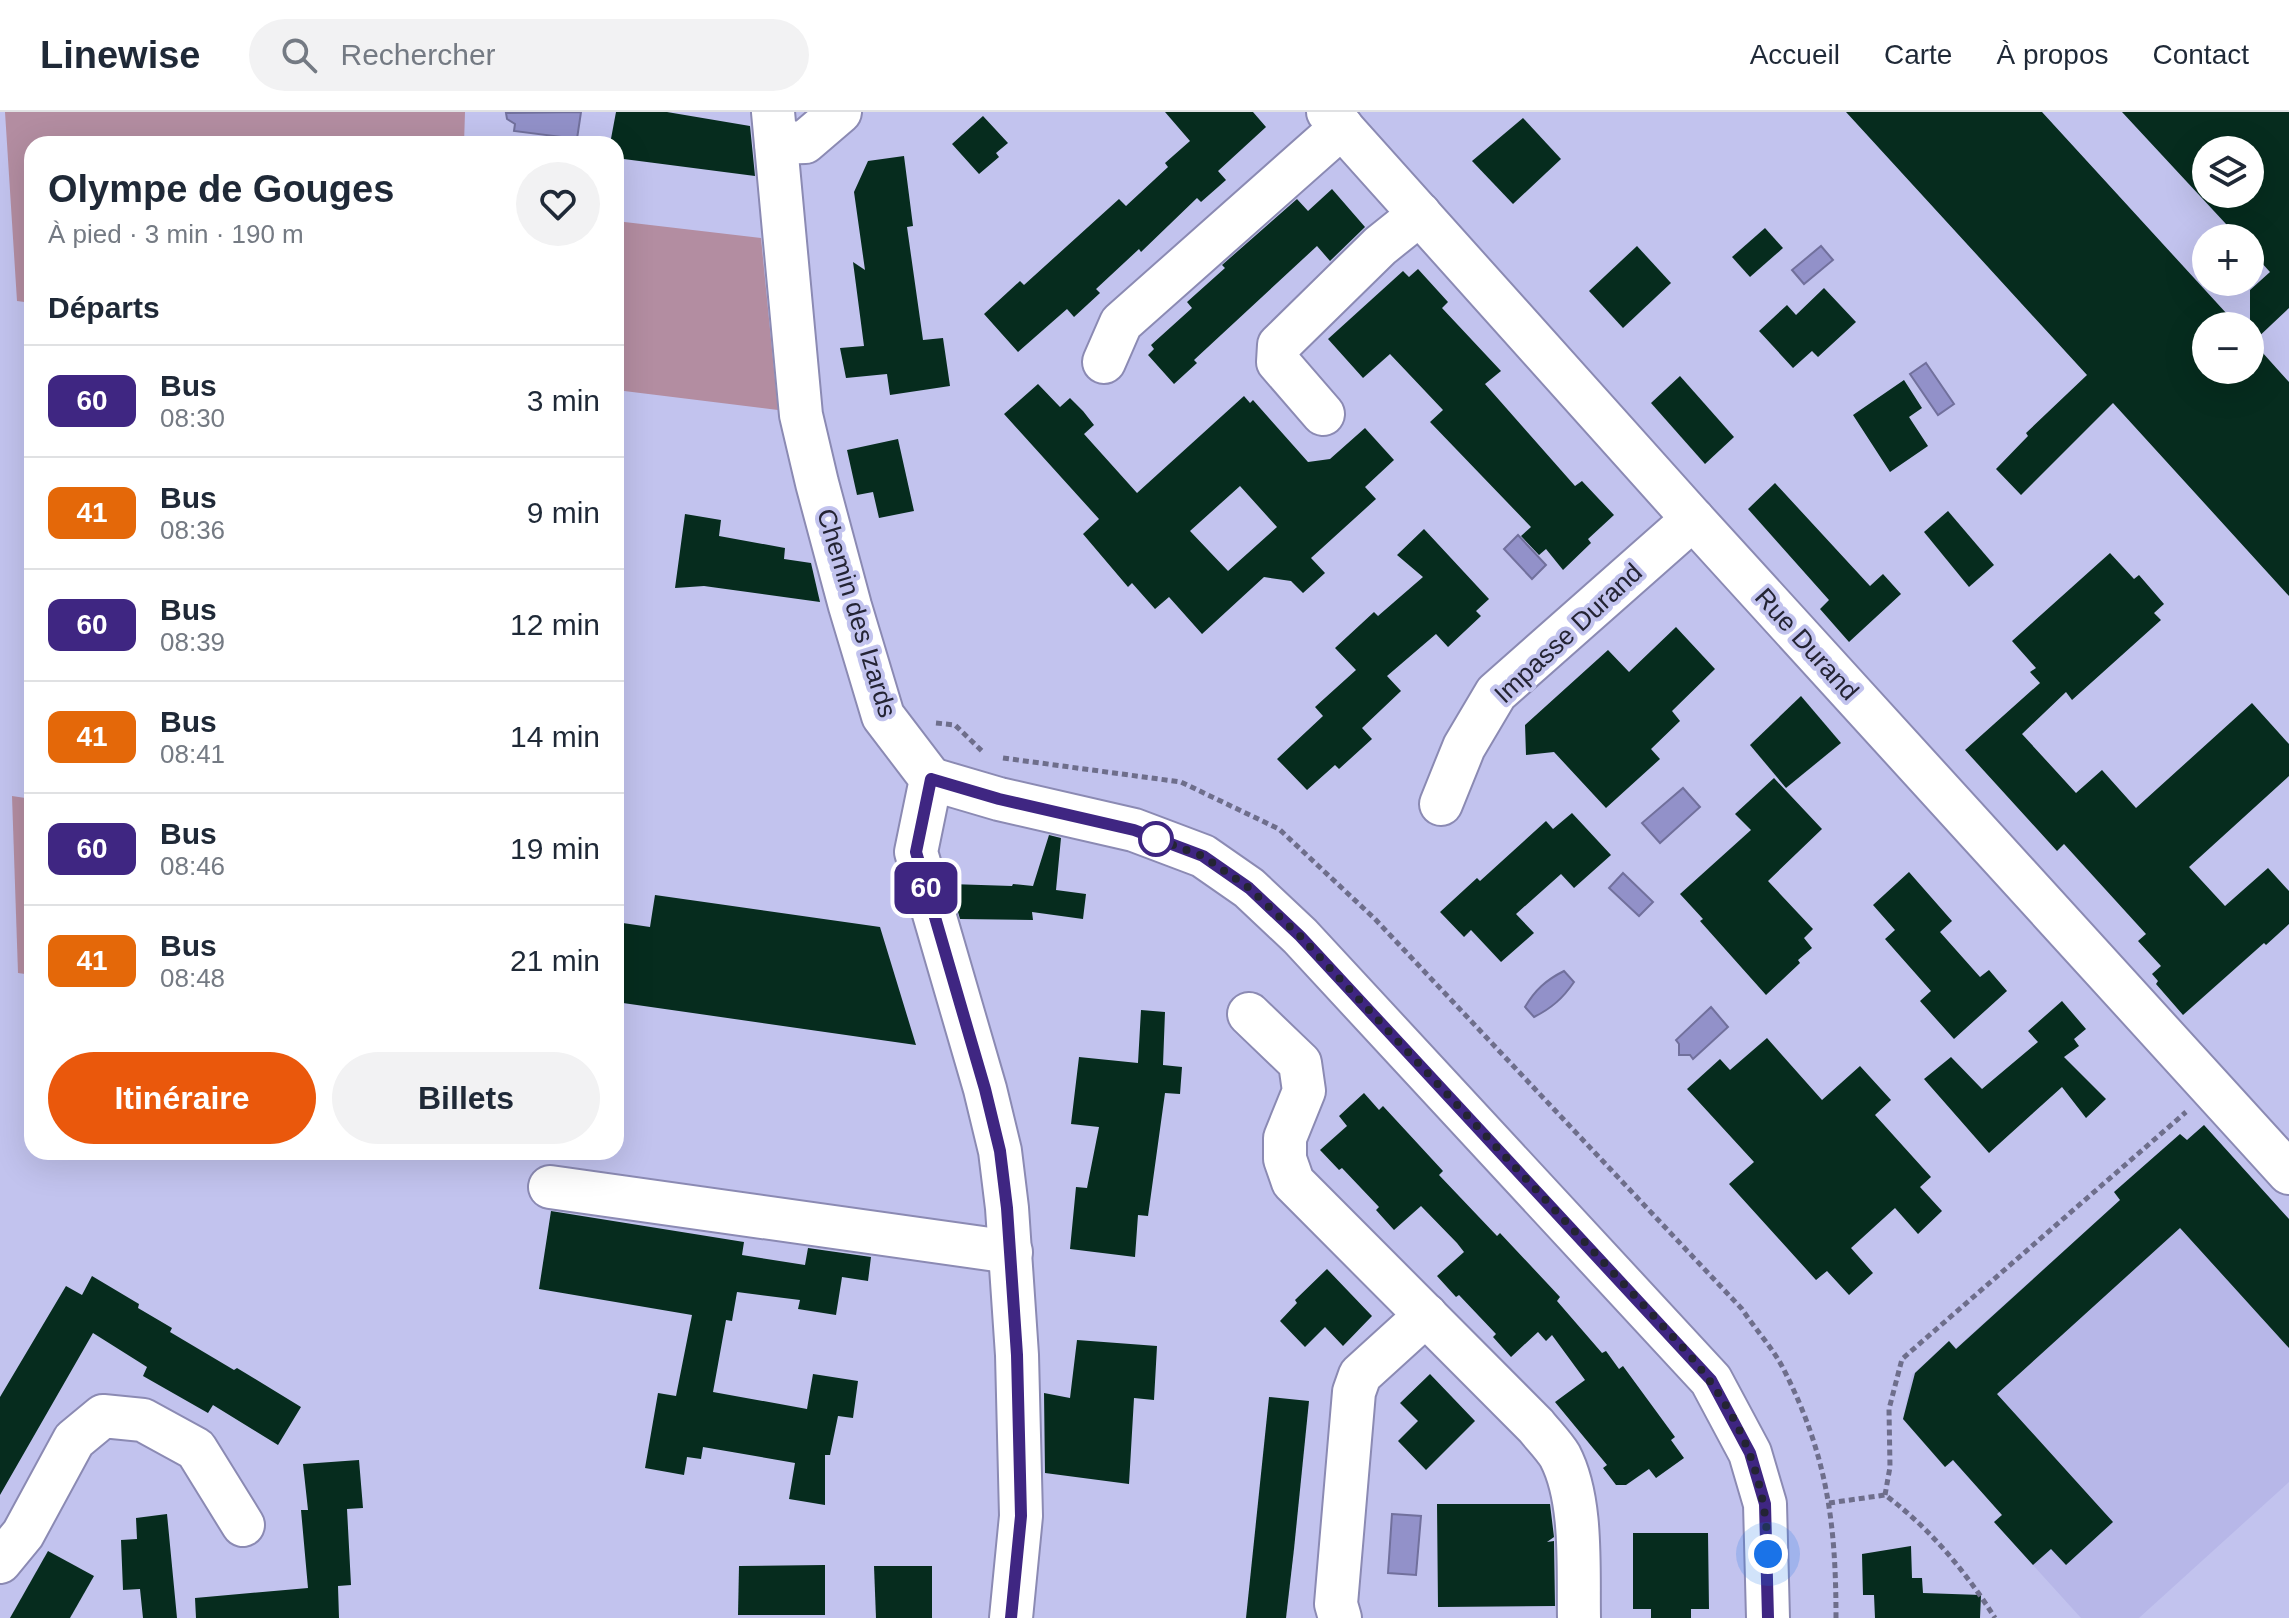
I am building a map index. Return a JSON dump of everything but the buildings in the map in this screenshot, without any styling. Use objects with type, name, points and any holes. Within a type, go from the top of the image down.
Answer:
[{"type":"street","points":[[774,127],[805,142],[840,112]]},
{"type":"street","points":[[1104,362],[1121,323],[1335,120]]},
{"type":"street","name":"Rue Durand","points":[[1335,120],[1693,519],[2289,1173]]},
{"type":"street","name":"Chemin des Izards","points":[[774,127],[801,415],[817,483],[883,716],[931,779]]},
{"type":"street","points":[[1323,414],[1278,362],[1279,345],[1380,246],[1420,214]]},
{"type":"street","name":"Impasse Durand","points":[[1441,804],[1464,747],[1496,693],[1693,519]]},
{"type":"street","points":[[1011,1618],[1021,1516],[1011,1252],[1000,1151],[916,852],[931,779],[999,799],[1134,830],[1203,856],[1249,888],[1300,936],[1711,1380],[1750,1453],[1765,1504],[1768,1618]]},
{"type":"street","points":[[1249,1014],[1300,1063],[1304,1091],[1285,1138],[1285,1159],[1293,1182],[1536,1426],[1560,1456],[1576,1520],[1579,1618]]},
{"type":"street","points":[[550,1187],[1011,1252]]},
{"type":"street","points":[[1340,1618],[1336,1604],[1354,1392],[1360,1375],[1426,1315]]},
{"type":"street","points":[[0,1562],[23,1534],[74,1440],[103,1416],[143,1420],[196,1449],[243,1525]]},
{"type":"path","points":[[1885,1495],[1890,1467],[1889,1409],[1902,1359],[2212,1089]]},
{"type":"path","points":[[1829,1503],[1885,1495],[1913,1516],[1979,1593],[1995,1618]]},
{"type":"shaded area","points":[[5,112],[465,112],[464,136],[24,136],[24,302],[17,301]]},
{"type":"shaded area","points":[[581,112],[577,136],[514,131],[515,124],[507,119],[506,113]]},
{"type":"shaded area","points":[[624,222],[761,238],[778,410],[624,391]]},
{"type":"shaded area","points":[[1821,246],[1833,260],[1804,284],[1792,270]]},
{"type":"shaded area","points":[[1926,363],[1954,404],[1938,415],[1910,374]]},
{"type":"shaded area","points":[[1518,535],[1546,565],[1532,579],[1504,549]]},
{"type":"shaded area","points":[[1683,788],[1700,807],[1660,843],[1642,823]]},
{"type":"shaded area","points":[[12,796],[24,798],[24,974],[18,973]]},
{"type":"shaded area","points":[[1623,873],[1653,902],[1639,916],[1609,888]]},
{"type":"shaded area","points":[[1564,971],[1574,982],[1557,1002],[1534,1017],[1525,1007],[1542,986]]},
{"type":"shaded area","points":[[1711,1007],[1728,1027],[1693,1059],[1690,1055],[1679,1055],[1676,1040]]},
{"type":"shaded area","points":[[2204,1125],[2289,1219],[2289,1482],[2139,1618],[2081,1618],[1994,1522],[2002,1514],[1953,1461],[1945,1467],[1903,1419],[1912,1375],[1949,1341],[1956,1348],[2120,1200],[2114,1192],[2180,1134],[2187,1140]]},
{"type":"shaded area","points":[[1392,1514],[1421,1516],[1416,1575],[1388,1573]]},
{"type":"bus line","name":"60","points":[[1011,1618],[1021,1516],[1017,1355],[1007,1208],[1000,1151],[985,1089],[916,852],[931,779],[999,799],[1134,830],[1203,856],[1249,888],[1300,936],[1711,1380],[1750,1453],[1765,1504],[1768,1618]]},
{"type":"route","points":[[1156,839],[1151,837],[1203,856],[1249,888],[1300,936],[1711,1380],[1750,1453],[1765,1504],[1768,1554]]}]
